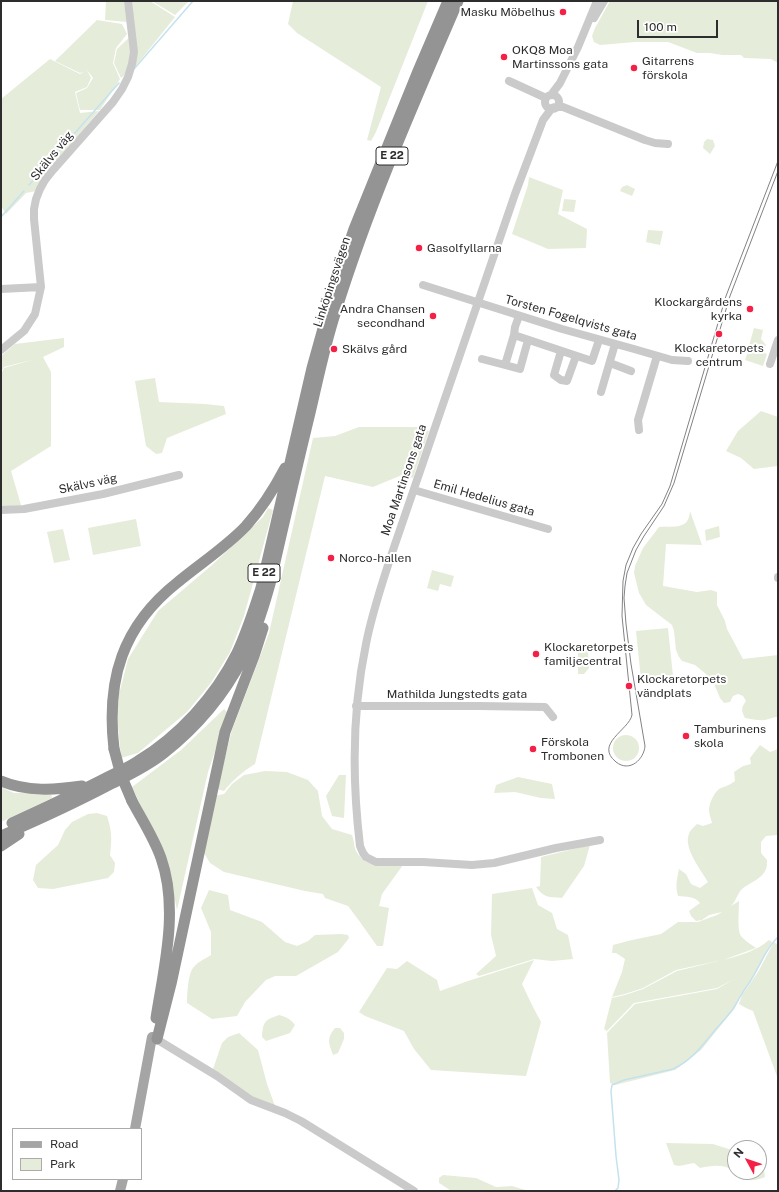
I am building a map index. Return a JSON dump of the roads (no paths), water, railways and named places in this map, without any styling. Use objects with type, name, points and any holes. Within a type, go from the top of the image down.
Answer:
[{"type":"highway","name":"Linköpingsvägen","points":[[292,453],[320,336],[338,276],[362,209],[456,1]]},
{"type":"highway","name":"Linköpingsvägen","points":[[270,584],[324,355],[346,277],[390,160],[456,1]]},
{"type":"highway","name":"E 22","points":[[93,785],[137,762],[158,748],[177,732],[220,689],[253,614],[261,588],[292,453]]},
{"type":"highway","points":[[155,1038],[168,937],[170,906],[161,860],[156,845],[132,801],[121,775],[114,749],[112,728],[113,693],[116,676],[120,661],[132,633],[152,606],[164,594],[227,544],[246,526],[274,489],[292,453]]},
{"type":"highway","name":"E 22","points":[[1,836],[97,792],[142,768],[163,754],[182,737],[201,719],[220,689],[240,663],[261,617],[270,584]]},
{"type":"highway","points":[[155,1038],[174,969],[222,747],[230,717],[254,656],[265,621],[268,609],[270,584]]},
{"type":"highway","points":[[1,781],[40,790],[93,785]]},
{"type":"highway","points":[[1,828],[93,785]]},
{"type":"highway","points":[[1,846],[48,815]]},
{"type":"main road","points":[[135,1128],[155,1038]]},
{"type":"main road","points":[[120,1191],[123,1180]]},
{"type":"street","name":"Skälvs väg","points":[[1,350],[24,331],[28,325],[35,314],[42,287],[34,219],[34,209],[38,194],[45,180],[53,170],[113,102],[128,77],[134,52],[128,1]]},
{"type":"street","name":"Moa Martinsons gata","points":[[578,47],[597,1]]},
{"type":"street","name":"Moa Martinsons gata","points":[[600,840],[556,848],[494,863],[376,862],[366,857],[360,846],[355,791],[354,756],[356,706],[363,656],[375,605],[515,194],[543,120],[554,102],[560,83],[578,47],[604,1]]},
{"type":"street","points":[[509,80],[554,102],[645,140],[655,143],[668,144]]},
{"type":"street","points":[[423,285],[478,303]]},
{"type":"street","points":[[1,289],[42,287]]},
{"type":"street","name":"Torsten Fogelqvists gata","points":[[478,303],[599,340],[672,360],[688,361]]},
{"type":"street","points":[[505,365],[518,316]]},
{"type":"street","points":[[514,335],[592,361],[599,340]]},
{"type":"street","points":[[482,359],[520,369],[528,340]]},
{"type":"street","points":[[770,364],[778,340]]},
{"type":"street","points":[[601,392],[615,344]]},
{"type":"street","points":[[561,351],[554,376],[561,380],[567,381],[576,356]]},
{"type":"street","points":[[639,430],[638,420],[657,356]]},
{"type":"street","points":[[610,363],[631,370]]},
{"type":"street","name":"Skälvs väg","points":[[1,510],[24,509],[103,494],[179,475]]},
{"type":"street","name":"Emil Hedelius gata","points":[[414,490],[548,529]]},
{"type":"street","name":"Mathilda Jungstedts gata","points":[[356,706],[545,707],[553,717]]},
{"type":"street","points":[[155,1038],[218,1076],[251,1100],[301,1121],[414,1191]]},
{"type":"waterway","points":[[134,69],[193,1]]},
{"type":"waterway","points":[[29,185],[119,83]]},
{"type":"waterway","points":[[1,217],[24,191]]},
{"type":"waterway","points":[[615,1191],[618,1188],[619,1180],[611,1091],[612,1085],[624,1080],[673,1069],[691,1057],[733,1009],[765,954],[778,937]]},
{"type":"tram line","points":[[778,161],[726,296],[670,486],[662,504],[633,548],[626,565],[623,581],[622,616],[632,715],[630,721],[615,737],[609,749],[610,755],[621,765],[631,765],[639,760],[645,746],[631,664],[626,624],[624,598],[627,573],[636,550],[664,506],[674,483],[730,296],[778,171]]},
{"type":"place","name":"Masku Möbelhus","points":[[563,12]]},
{"type":"place","name":"OKQ8 Moa Martinssons gata","points":[[504,57]]},
{"type":"place","name":"Gitarrens förskola","points":[[634,68]]},
{"type":"place","name":"Gasolfyllarna","points":[[419,248]]},
{"type":"place","name":"Klockargårdens kyrka","points":[[750,309]]},
{"type":"place","name":"Andra Chansen secondhand","points":[[433,316]]},
{"type":"place","name":"Klockaretorpets centrum","points":[[719,334]]},
{"type":"place","name":"Skälvs gård","points":[[334,349]]},
{"type":"place","name":"Norco-hallen","points":[[331,558]]},
{"type":"place","name":"Klockaretorpets familjecentral","points":[[536,654]]},
{"type":"place","name":"Klockaretorpets vändplats","points":[[629,686]]},
{"type":"place","name":"Tamburinens skola","points":[[686,736]]},
{"type":"place","name":"Förskola Trombonen","points":[[533,749]]}]
